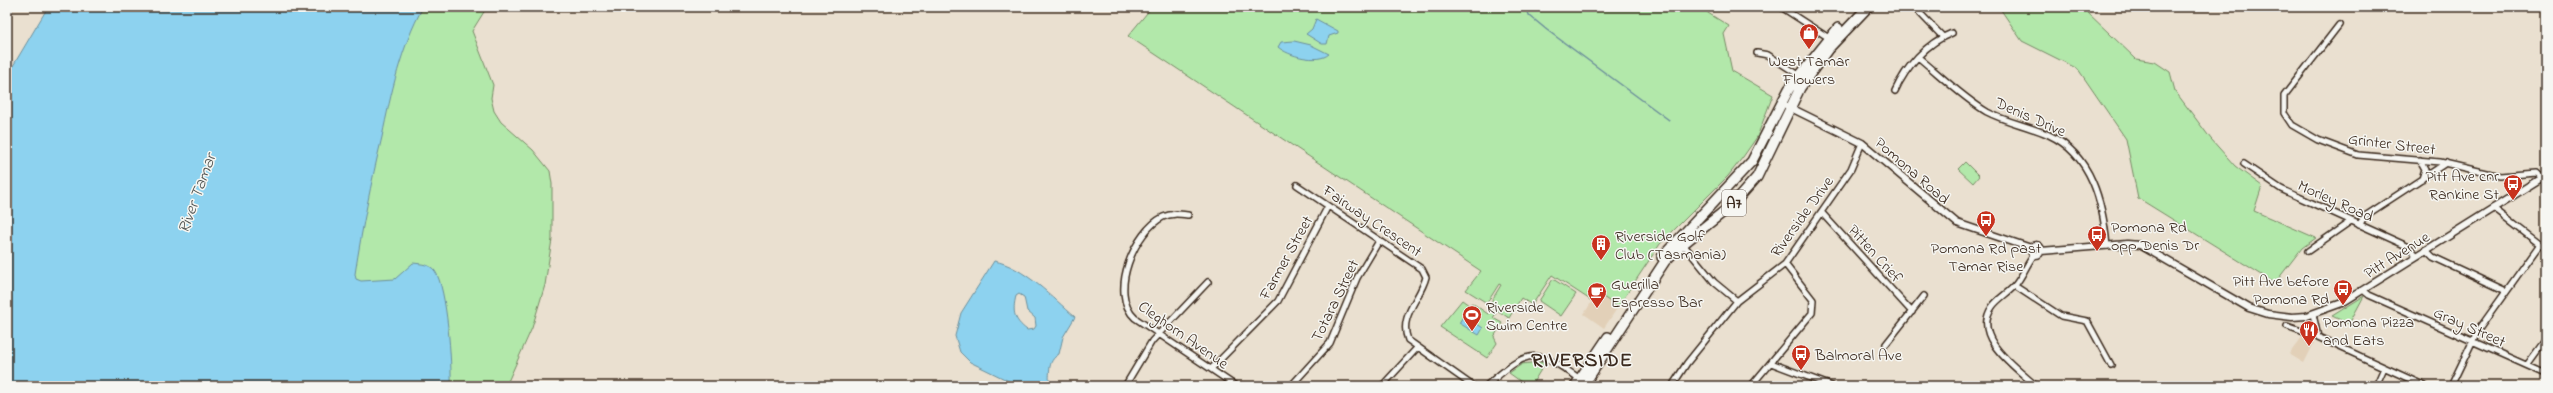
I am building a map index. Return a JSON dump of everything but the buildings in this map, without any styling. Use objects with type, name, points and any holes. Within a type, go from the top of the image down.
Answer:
[{"type":"highway","name":"A7","points":[[1580,384],[1662,257],[1752,161],[1780,103],[1799,75],[1829,38],[1860,7]]},
{"type":"highway","name":"A7","points":[[1580,384],[1665,261],[1744,193],[1766,160],[1800,88],[1828,49],[1868,7]]},
{"type":"street","points":[[1781,7],[1829,38]]},
{"type":"street","points":[[1914,7],[1942,37]]},
{"type":"street","name":"Grinter Street","points":[[2339,25],[2284,96],[2283,108],[2287,119],[2292,125],[2318,140],[2347,153],[2420,160],[2446,164],[2489,174],[2536,173],[2544,176]]},
{"type":"street","points":[[1895,92],[1918,57],[1942,37],[1952,33]]},
{"type":"street","points":[[1757,53],[1768,55],[1799,75]]},
{"type":"street","name":"Denis Drive","points":[[1918,57],[1987,112],[2050,135],[2069,148],[2086,168],[2092,180],[2105,222],[2107,246]]},
{"type":"street","name":"Pomona Road","points":[[1780,103],[1862,143],[1956,223],[2031,248],[2038,246],[2041,251]]},
{"type":"street","name":"Riverside Drive","points":[[1672,386],[1687,363],[1737,301],[1785,264],[1851,169],[1862,143]]},
{"type":"street","points":[[2420,160],[2424,169],[2422,179]]},
{"type":"street","name":"Morley Road","points":[[2244,164],[2281,189],[2409,247],[2417,256]]},
{"type":"street","points":[[2359,225],[2365,216],[2446,164]]},
{"type":"street","name":"Pitt Avenue","points":[[2107,246],[2134,244],[2143,246],[2249,308],[2284,317],[2313,314],[2337,306],[2544,176]]},
{"type":"street","name":"Fairway Crescent","points":[[1297,185],[1425,272],[1425,282],[1414,300],[1406,329],[1408,340],[1417,348],[1473,386]]},
{"type":"street","name":"Farmer Street","points":[[1211,369],[1278,301],[1328,206]]},
{"type":"street","points":[[2493,208],[2546,249]]},
{"type":"street","name":"Pitten Crief","points":[[1821,212],[1912,312]]},
{"type":"street","name":"Cleghorn Avenue","points":[[1188,215],[1170,214],[1151,226],[1132,254],[1124,280],[1124,297],[1130,313],[1159,335],[1236,386]]},
{"type":"street","points":[[2308,251],[2351,221]]},
{"type":"street","name":"Totara Street","points":[[1291,386],[1330,343],[1357,278],[1379,240]]},
{"type":"street","points":[[1683,244],[1714,282],[1737,301]]},
{"type":"street","points":[[2451,386],[2471,341],[2540,244]]},
{"type":"street","points":[[2036,386],[1995,346],[1987,330],[1987,321],[1991,308],[2015,286],[2034,255],[2038,255],[2041,251],[2107,246]]},
{"type":"street","points":[[2031,248],[2034,255]]},
{"type":"street","points":[[2426,250],[2433,257],[2506,291]]},
{"type":"street","points":[[1751,386],[1809,317],[1813,308],[1811,296],[1785,264]]},
{"type":"street","points":[[1125,386],[1152,341],[1208,282]]},
{"type":"street","points":[[2015,286],[2061,316],[2087,320],[2111,365]]},
{"type":"street","name":"Gray Street","points":[[2363,290],[2369,295],[2546,374]]},
{"type":"street","points":[[1886,344],[1924,296]]},
{"type":"street","points":[[2313,314],[2316,331],[2320,338],[2425,386]]},
{"type":"street","points":[[2287,326],[2307,333],[2316,331]]},
{"type":"street","points":[[2527,366],[2546,339]]},
{"type":"street","points":[[1382,386],[1417,348]]},
{"type":"street","points":[[1486,386],[1515,362],[1531,356],[1546,358],[1580,384]]},
{"type":"street","points":[[1771,363],[1819,384],[1832,386]]},
{"type":"street","points":[[2376,386],[2384,368]]},
{"type":"shaded area","points":[[1597,293],[1618,307],[1604,328],[1584,314]]},
{"type":"shaded area","points":[[2302,337],[2314,343],[2304,363],[2289,354]]},
{"type":"green space","points":[[361,7],[487,7],[472,31],[493,85],[491,98],[494,111],[501,122],[533,150],[550,171],[552,184],[552,239],[545,285],[532,328],[506,386],[155,386]]},
{"type":"green space","points":[[1152,7],[1702,7],[1708,13],[1729,26],[1724,34],[1732,71],[1773,95],[1757,137],[1743,157],[1728,176],[1660,244],[1618,307],[1597,293],[1592,301],[1552,275],[1532,305],[1521,298],[1509,318],[1489,305],[1501,285],[1499,284],[1487,303],[1466,290],[1481,271],[1128,36]]},
{"type":"green space","points":[[1999,7],[2078,7],[2086,11],[2136,59],[2155,62],[2170,72],[2175,91],[2211,139],[2235,166],[2262,186],[2254,211],[2316,238],[2302,248],[2275,283],[2138,198],[2126,139],[2078,69],[2022,41]]},
{"type":"green space","points":[[1965,162],[1979,176],[1973,183],[1958,169]]},
{"type":"green space","points":[[1553,279],[1576,294],[1561,316],[1539,301]]},
{"type":"green space","points":[[2364,296],[2349,324],[2332,316]]},
{"type":"green space","name":"Riverside Swim Centre","points":[[1462,300],[1469,305],[1472,303],[1488,314],[1491,310],[1496,313],[1493,318],[1502,323],[1494,337],[1497,343],[1487,358],[1440,327]]},
{"type":"green space","points":[[1538,362],[1545,363],[1531,386],[1527,386],[1509,373],[1522,364]]},
{"type":"water","name":"River Tamar","points":[[48,7],[423,7],[415,22],[403,54],[393,87],[370,188],[355,274],[356,279],[361,281],[395,279],[413,263],[428,266],[435,271],[443,293],[446,309],[450,344],[451,386],[7,386],[7,76]]},
{"type":"water","points":[[1316,19],[1338,31],[1338,33],[1329,36],[1327,44],[1322,44],[1306,34],[1312,29]]},
{"type":"water","points":[[1294,41],[1311,45],[1329,54],[1318,58],[1303,58],[1278,47],[1281,42]]},
{"type":"water","points":[[994,261],[1016,269],[1027,276],[1075,317],[1063,337],[1059,354],[1052,361],[1048,386],[1019,386],[970,362],[960,352],[955,336],[961,313]],"holes":[[[1019,294],[1024,297],[1027,311],[1035,318],[1036,326],[1034,329],[1027,330],[1019,323],[1015,315],[1014,307],[1016,296]]]},
{"type":"water","points":[[1464,315],[1483,328],[1479,335],[1459,323]]},
{"type":"waterway","points":[[1523,7],[1530,16],[1547,30],[1669,120]]},
{"type":"place","name":"West Tamar Flowers","points":[[1809,50]]},
{"type":"place","name":"Pitt Ave cnr Rankine St","points":[[2513,201]]},
{"type":"place","name":"Pomona Rd past Tamar Rise","points":[[1986,237]]},
{"type":"place","name":"Pomona Rd opp Denis Dr","points":[[2097,252]]},
{"type":"place","name":"Riverside Golf Club (Tasmania)","points":[[1601,261]]},
{"type":"place","name":"Pitt Ave before Pomona Rd","points":[[2343,306]]},
{"type":"place","name":"Guerilla Espresso Bar","points":[[1597,309]]},
{"type":"place","name":"Riverside Swim Centre","points":[[1472,332]]},
{"type":"place","name":"Pomona Pizza and Eats","points":[[2309,347]]},
{"type":"place","name":"Balmoral Ave","points":[[1801,371]]},
{"type":"district","name":"RIVERSIDE","points":[[1582,359]]}]
